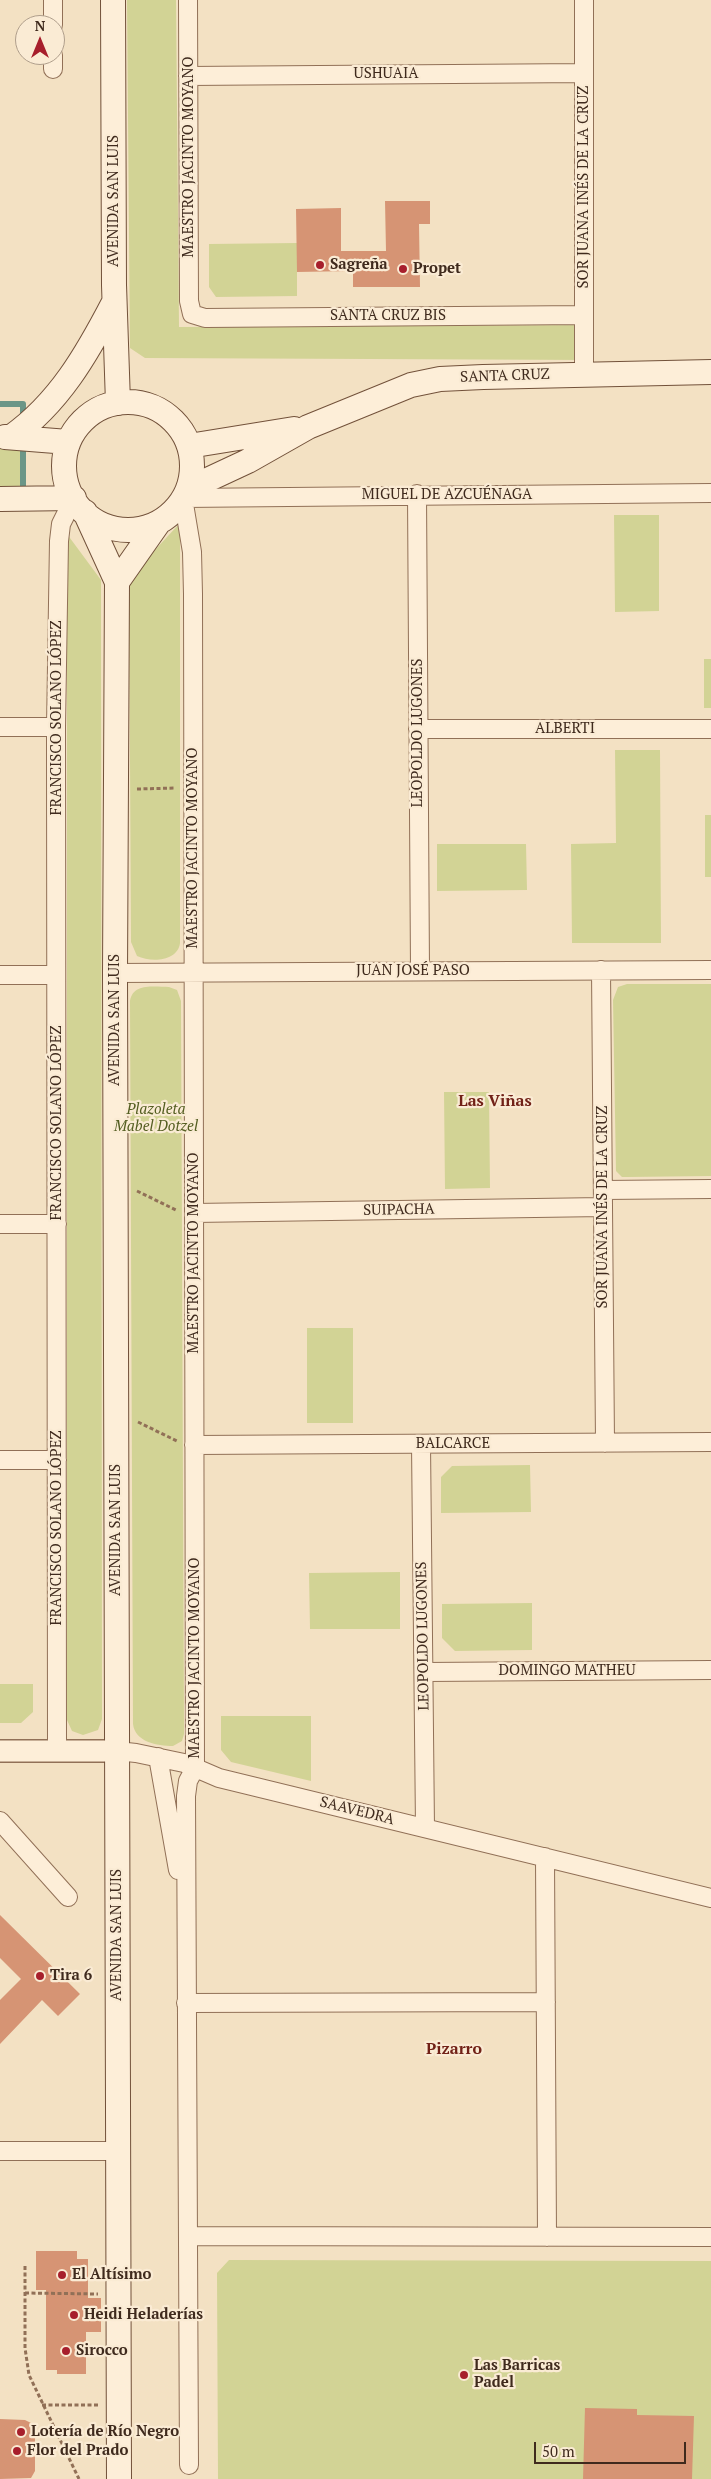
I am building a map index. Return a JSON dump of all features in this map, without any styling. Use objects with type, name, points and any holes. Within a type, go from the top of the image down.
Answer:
[{"type":"main road","name":"AVENIDA SAN LUIS","points":[[113,0],[114,301],[118,403]]},
{"type":"main road","points":[[5,437],[36,418],[68,382],[114,301]]},
{"type":"main road","name":"SANTA CRUZ","points":[[185,494],[308,427],[411,385],[440,379],[711,372]]},
{"type":"main road","name":"AVENIDA SAN LUIS","points":[[120,2479],[115,973],[117,582],[79,505],[67,486],[64,464],[68,442],[80,424],[91,414],[118,403],[141,403],[161,411],[178,426],[189,446],[192,467],[185,494]]},
{"type":"main road","name":"SANTA CRUZ","points":[[189,446],[308,427]]},
{"type":"main road","points":[[5,437],[68,442]]},
{"type":"main road","points":[[117,582],[158,522],[176,508],[185,494]]},
{"type":"main road","points":[[0,499],[79,505],[94,520],[115,529],[137,529],[158,522]]},
{"type":"street","points":[[53,0],[53,15]]},
{"type":"street","name":"MAESTRO JACINTO MOYANO","points":[[188,0],[189,301],[192,314]]},
{"type":"street","name":"SOR JUANA INÉS DE LA CRUZ","points":[[584,0],[584,374]]},
{"type":"street","name":"USHUAIA","points":[[188,76],[584,73]]},
{"type":"street","name":"SANTA CRUZ BIS","points":[[192,314],[205,318],[584,315]]},
{"type":"street","name":"MIGUEL DE AZCUÉNAGA","points":[[185,494],[711,493]]},
{"type":"street","name":"MAESTRO JACINTO MOYANO","points":[[185,494],[192,552],[194,1212],[188,1445],[195,1768]]},
{"type":"street","name":"LEOPOLDO LUGONES","points":[[417,494],[420,971]]},
{"type":"street","name":"FRANCISCO SOLANO LÓPEZ","points":[[57,1751],[56,727],[59,541],[61,524],[79,505]]},
{"type":"street","points":[[0,727],[56,727]]},
{"type":"street","name":"ALBERTI","points":[[418,729],[711,729]]},
{"type":"street","name":"SOR JUANA INÉS DE LA CRUZ","points":[[601,970],[605,1443]]},
{"type":"street","name":"JUAN JOSÉ PASO","points":[[115,973],[711,970]]},
{"type":"street","points":[[0,975],[56,975]]},
{"type":"street","name":"SUIPACHA","points":[[194,1212],[603,1199],[711,1189]]},
{"type":"street","points":[[0,1224],[57,1224]]},
{"type":"street","name":"BALCARCE","points":[[188,1445],[711,1442]]},
{"type":"street","name":"LEOPOLDO LUGONES","points":[[421,1444],[425,1828]]},
{"type":"street","points":[[0,1460],[57,1460]]},
{"type":"street","name":"DOMINGO MATHEU","points":[[424,1672],[711,1670]]},
{"type":"street","name":"SAAVEDRA","points":[[0,1751],[117,1751],[158,1757],[195,1768],[219,1778],[711,1898]]},
{"type":"street","points":[[158,1757],[184,1905],[186,1935]]},
{"type":"street","points":[[189,2465],[186,2003],[187,1791],[188,1780],[195,1768]]},
{"type":"street","points":[[0,1821],[68,1897]]},
{"type":"street","points":[[546,1858],[547,2237]]},
{"type":"street","points":[[186,2003],[546,2002]]},
{"type":"street","points":[[0,2151],[118,2151]]},
{"type":"street","points":[[188,2236],[711,2237]]},
{"type":"path","points":[[136,789],[193,788]]},
{"type":"path","points":[[134,1190],[178,1212],[194,1212]]},
{"type":"path","points":[[135,1421],[188,1445]]},
{"type":"path","points":[[25,2266],[26,2362],[33,2387],[79,2479]]},
{"type":"path","points":[[25,2294],[101,2294]]},
{"type":"path","points":[[42,2405],[102,2405]]},
{"type":"green space","points":[[127,0],[176,0],[179,327],[593,325],[593,360],[145,358],[130,348]]},
{"type":"green space","points":[[297,243],[297,296],[216,297],[209,287],[209,244]]},
{"type":"green space","points":[[0,449],[23,449],[23,486],[0,486]]},
{"type":"green space","points":[[614,515],[659,515],[659,611],[615,612]]},
{"type":"green space","points":[[180,523],[180,943],[175,954],[157,960],[137,956],[131,942],[129,578]]},
{"type":"green space","points":[[67,534],[101,580],[102,1719],[98,1730],[83,1735],[72,1731],[67,1720]]},
{"type":"green space","points":[[704,659],[711,659],[711,708],[704,708]]},
{"type":"green space","points":[[615,750],[660,750],[661,943],[572,943],[571,844],[616,843]]},
{"type":"green space","points":[[705,815],[711,815],[711,877],[705,877]]},
{"type":"green space","points":[[437,844],[526,844],[527,890],[437,891]]},
{"type":"green space","points":[[627,984],[711,984],[711,1176],[622,1177],[616,1171],[613,1000],[618,987]]},
{"type":"green space","name":"Plazoleta Mabel Dotzel","points":[[145,987],[169,987],[177,990],[181,1001],[184,1734],[182,1741],[173,1746],[154,1744],[142,1739],[133,1724],[130,1001],[135,991]]},
{"type":"green space","points":[[444,1092],[489,1092],[490,1188],[445,1189]]},
{"type":"green space","points":[[307,1328],[353,1328],[353,1423],[307,1423]]},
{"type":"green space","points":[[530,1465],[531,1512],[441,1513],[441,1477],[452,1466]]},
{"type":"green space","points":[[400,1572],[400,1629],[310,1629],[309,1573]]},
{"type":"green space","points":[[532,1603],[532,1650],[455,1651],[442,1638],[442,1604]]},
{"type":"green space","points":[[0,1684],[33,1684],[33,1712],[21,1723],[0,1723]]},
{"type":"green space","points":[[221,1716],[311,1716],[311,1781],[231,1762],[221,1750]]},
{"type":"green space","name":"Las Barricas Padel","points":[[229,2260],[711,2261],[711,2479],[218,2479],[217,2273]]},
{"type":"building","points":[[385,201],[430,201],[430,224],[419,224],[420,287],[353,287],[353,271],[297,272],[296,209],[341,208],[341,251],[386,251]]},
{"type":"building","name":"Tira 6","points":[[0,1915],[80,1994],[58,2016],[42,2000],[0,2044],[0,2000],[21,1979],[0,1958]]},
{"type":"building","points":[[36,2251],[77,2251],[77,2259],[88,2259],[88,2298],[101,2298],[101,2332],[86,2332],[86,2374],[57,2374],[57,2370],[46,2370],[46,2290],[36,2290]]},
{"type":"building","points":[[585,2408],[637,2409],[637,2415],[694,2416],[692,2479],[583,2479]]},
{"type":"building","name":"Flor del Prado","points":[[0,2419],[25,2420],[33,2424],[35,2430],[35,2471],[31,2478],[0,2479]]},
{"type":"waterway","points":[[0,404],[23,404],[23,420]]},
{"type":"waterway","points":[[23,443],[23,495]]},
{"type":"place","name":"Sagreña","points":[[320,265]]},
{"type":"place","name":"Propet","points":[[403,269]]},
{"type":"place","name":"Tira 6","points":[[40,1976]]},
{"type":"place","name":"El Altísimo","points":[[62,2275]]},
{"type":"place","name":"Heidi Heladerías","points":[[74,2315]]},
{"type":"place","name":"Sirocco","points":[[66,2351]]},
{"type":"place","name":"Las Barricas Padel","points":[[464,2375]]},
{"type":"place","name":"Lotería de Río Negro","points":[[21,2432]]},
{"type":"place","name":"Flor del Prado","points":[[17,2451]]},
{"type":"district","name":"Las Viñas","points":[[495,1101]]},
{"type":"district","name":"Pizarro","points":[[454,2049]]}]
